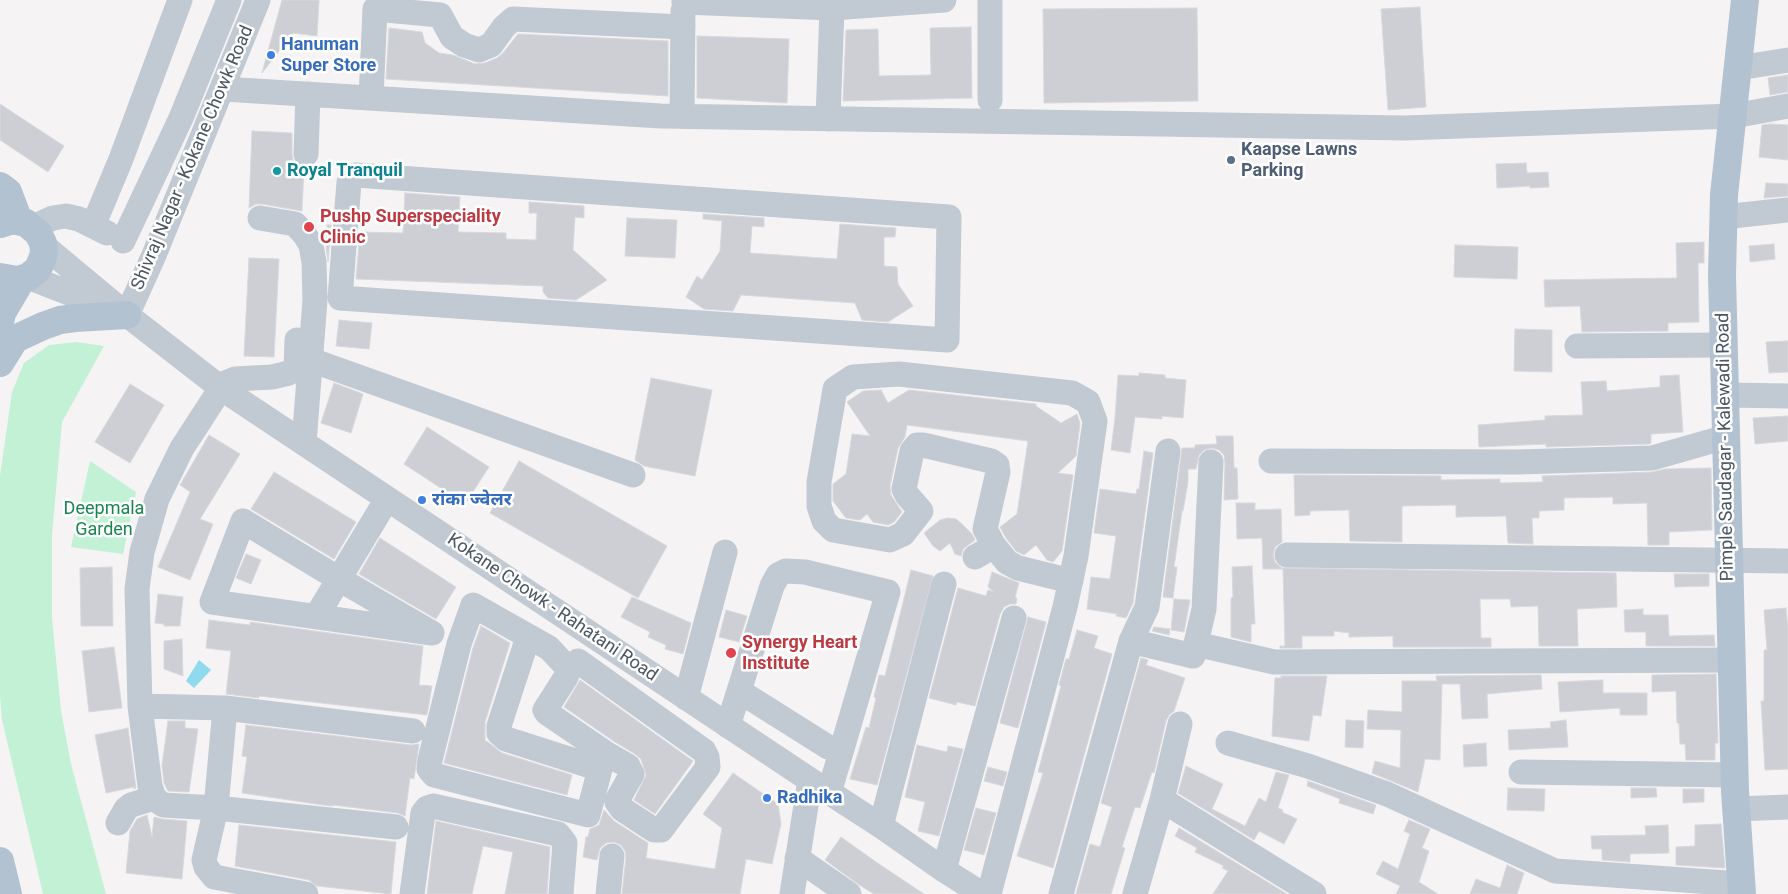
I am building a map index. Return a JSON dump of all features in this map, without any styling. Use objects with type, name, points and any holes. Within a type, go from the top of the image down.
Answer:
[{"type":"main road","name":"Pimple Saudagar - Kalewadi Road","points":[[1741,889],[1734,775],[1722,274],[1724,195],[1745,0]]},
{"type":"main road","points":[[0,186],[8,192],[24,229],[43,257],[38,269],[17,278],[0,317]]},
{"type":"main road","points":[[0,363],[15,340],[43,326],[60,320],[75,318],[127,315]]},
{"type":"main road","points":[[0,861],[8,894]]},
{"type":"street","points":[[93,226],[121,159],[180,0]]},
{"type":"street","name":"Shivraj Nagar - Kokane Chowk Road","points":[[123,241],[181,118],[229,0]]},
{"type":"street","name":"Shivraj Nagar - Kokane Chowk Road","points":[[127,315],[154,255],[258,0]]},
{"type":"street","points":[[682,116],[684,1],[832,8],[944,0]]},
{"type":"street","points":[[990,0],[990,100]]},
{"type":"street","points":[[828,119],[832,8]]},
{"type":"street","points":[[371,98],[375,9],[440,15],[452,37],[464,45],[479,50],[491,45],[512,19],[683,27]]},
{"type":"street","points":[[1738,68],[1788,60]]},
{"type":"street","points":[[223,89],[682,116],[1405,128],[1733,116],[1788,106]]},
{"type":"street","points":[[306,154],[308,94]]},
{"type":"street","points":[[356,175],[949,217],[947,340],[340,298],[341,283],[349,182],[356,175]]},
{"type":"street","points":[[1723,217],[1788,210]]},
{"type":"street","points":[[24,229],[53,218],[66,216],[93,226],[154,255]]},
{"type":"street","points":[[260,218],[295,224],[305,235],[314,262],[307,277],[296,369],[289,373],[272,377],[235,379],[219,387],[182,448],[157,499],[142,552],[137,590],[140,706],[150,786],[154,798],[163,805],[216,808],[396,826]]},
{"type":"street","name":"Kokane Chowk - Rahatani Road","points":[[24,229],[127,315],[219,387],[982,894]]},
{"type":"street","points":[[307,277],[341,283]]},
{"type":"street","points":[[304,443],[311,360],[307,277]]},
{"type":"street","points":[[17,278],[127,315]]},
{"type":"street","points":[[1578,346],[1724,346]]},
{"type":"street","points":[[311,360],[633,475]]},
{"type":"street","points":[[989,894],[1071,581],[1096,421],[1088,402],[1072,393],[898,374],[854,377],[835,389],[819,482],[819,506],[824,521],[833,530],[890,540],[904,534],[921,510],[904,489],[912,451],[917,445],[923,445],[991,461],[997,465],[998,472],[985,529],[984,551],[1018,568],[1071,581]]},
{"type":"street","points":[[1725,395],[1788,396]]},
{"type":"street","points":[[1271,461],[1518,462],[1652,458],[1726,437]]},
{"type":"street","points":[[1061,894],[1131,641],[1147,607],[1168,451]]},
{"type":"street","points":[[1131,641],[1193,656],[1204,609],[1211,462]]},
{"type":"street","points":[[316,617],[387,499]]},
{"type":"street","points":[[242,521],[432,634],[316,617],[212,602],[242,521]]},
{"type":"street","points":[[686,698],[725,552]]},
{"type":"street","points":[[1286,555],[1729,561],[1788,560]]},
{"type":"street","points":[[728,726],[772,586],[778,575],[786,571],[804,572],[888,592],[820,786],[797,858],[792,894]]},
{"type":"street","points":[[881,826],[944,584]]},
{"type":"street","points":[[568,671],[564,664],[539,642],[473,605],[459,644],[429,769],[434,775],[588,815],[603,762]]},
{"type":"street","points":[[944,870],[1014,618]]},
{"type":"street","points":[[568,619],[549,628],[539,642],[500,726],[499,732],[506,739],[603,762],[628,766],[632,774],[617,802],[622,809],[658,831],[670,820],[701,778],[708,763],[704,751],[578,661],[568,671],[545,710],[603,762]]},
{"type":"street","points":[[1196,644],[1274,662],[1732,660]]},
{"type":"street","points":[[739,691],[828,747]]},
{"type":"street","points":[[140,706],[225,708],[412,731]]},
{"type":"street","points":[[225,708],[216,808],[204,860],[209,873],[214,877],[306,894]]},
{"type":"street","points":[[1135,894],[1162,800],[1180,724]]},
{"type":"street","points":[[1228,743],[1308,766],[1387,794],[1555,870],[1741,889]]},
{"type":"street","points":[[1521,772],[1734,775]]},
{"type":"street","points":[[118,823],[126,808],[154,798]]},
{"type":"street","points":[[1162,800],[1314,894]]},
{"type":"street","points":[[412,894],[423,813],[427,808],[433,806],[558,834],[565,844],[560,894]]},
{"type":"street","points":[[1736,809],[1788,807]]},
{"type":"street","points":[[608,894],[612,856]]},
{"type":"street","points":[[797,858],[849,894]]},
{"type":"green space","points":[[76,342],[104,346],[62,422],[52,535],[52,618],[61,711],[71,764],[106,894],[43,894],[2,720],[0,696],[0,476],[12,392],[24,363],[49,345]]},
{"type":"green space","name":"Deepmala Garden","points":[[90,461],[136,492],[123,554],[71,547]]},
{"type":"water","points":[[199,660],[211,670],[194,688],[186,681]]},
{"type":"building","name":"Hanuman Super Store","points":[[282,0],[319,0],[317,36],[293,33],[262,73]]},
{"type":"building","points":[[1420,7],[1426,107],[1388,110],[1381,9]]},
{"type":"building","points":[[1197,8],[1198,101],[1044,103],[1043,9]]},
{"type":"building","points":[[971,27],[972,98],[843,101],[846,30],[878,29],[879,76],[931,75],[930,28]]},
{"type":"building","points":[[389,28],[422,32],[425,43],[439,53],[453,55],[475,64],[485,63],[497,58],[518,34],[668,41],[668,96],[386,79]]},
{"type":"building","points":[[697,36],[789,39],[787,103],[697,98]]},
{"type":"building","points":[[1788,75],[1788,92],[1770,95],[1768,78]]},
{"type":"building","points":[[0,104],[64,146],[48,172],[0,140]]},
{"type":"building","points":[[1762,125],[1788,125],[1788,160],[1759,157]]},
{"type":"building","name":"Royal Tranquil","points":[[252,131],[292,133],[293,160],[298,166],[304,168],[302,211],[262,204],[256,204],[249,208]]},
{"type":"building","points":[[1526,163],[1527,173],[1548,172],[1549,187],[1497,188],[1496,164]]},
{"type":"building","points":[[1766,183],[1788,184],[1788,196],[1764,198]]},
{"type":"building","points":[[405,193],[460,197],[458,232],[506,233],[506,239],[536,240],[537,213],[529,213],[529,202],[584,206],[584,218],[575,217],[573,250],[607,280],[576,300],[548,298],[543,292],[543,286],[356,279],[360,232],[403,233]]},
{"type":"building","points":[[703,214],[764,218],[764,227],[752,226],[750,253],[837,259],[840,224],[896,228],[895,237],[884,237],[884,266],[897,267],[898,284],[913,306],[888,322],[862,320],[855,303],[741,295],[733,311],[704,309],[686,297],[697,276],[702,280],[720,251],[722,221],[703,219]]},
{"type":"building","points":[[627,218],[677,220],[675,258],[625,256]]},
{"type":"building","points":[[327,225],[331,225],[328,262],[326,246]]},
{"type":"building","points":[[1704,242],[1704,263],[1698,263],[1699,322],[1668,323],[1668,331],[1582,332],[1580,306],[1545,307],[1544,280],[1677,278],[1676,243]]},
{"type":"building","points":[[1774,244],[1775,259],[1750,262],[1749,246]]},
{"type":"building","points":[[1455,245],[1518,247],[1517,279],[1454,277]]},
{"type":"building","points":[[249,258],[279,259],[274,357],[244,356]]},
{"type":"building","points":[[339,320],[372,323],[369,349],[336,346]]},
{"type":"building","points":[[1515,329],[1552,330],[1552,372],[1514,371]]},
{"type":"building","points":[[1788,341],[1788,372],[1769,373],[1766,342]]},
{"type":"building","points":[[1139,373],[1165,375],[1165,378],[1186,380],[1183,418],[1162,416],[1162,419],[1135,417],[1130,453],[1111,450],[1118,375],[1139,376]]},
{"type":"building","points":[[1679,375],[1683,432],[1651,434],[1650,444],[1546,447],[1546,444],[1479,447],[1478,425],[1545,420],[1545,416],[1583,415],[1581,382],[1606,381],[1607,391],[1660,387],[1660,376]]},
{"type":"building","points":[[651,378],[712,390],[695,476],[644,466],[635,460]]},
{"type":"building","points":[[334,383],[363,394],[351,433],[321,423]]},
{"type":"building","points":[[130,384],[164,405],[130,463],[95,442]]},
{"type":"building","points":[[881,390],[888,403],[909,390],[1036,404],[1036,406],[1061,423],[1077,414],[1080,423],[1076,456],[1058,473],[1073,475],[1062,551],[1053,562],[1047,560],[1036,545],[1024,555],[1016,551],[1000,527],[1017,514],[1028,441],[907,425],[905,437],[898,448],[890,486],[891,495],[902,512],[894,522],[888,525],[873,522],[867,514],[860,520],[846,518],[833,501],[833,484],[846,474],[852,434],[870,436],[847,402],[863,391]]},
{"type":"building","points":[[1788,416],[1788,441],[1755,444],[1753,418]]},
{"type":"building","points":[[427,427],[489,467],[465,504],[404,464]]},
{"type":"building","points":[[209,435],[240,454],[200,519],[213,524],[190,580],[158,567],[190,492],[180,485]]},
{"type":"building","points":[[1216,436],[1233,436],[1234,468],[1237,468],[1238,499],[1224,500],[1224,455],[1219,450],[1212,448],[1204,450],[1199,455],[1196,469],[1188,469],[1188,482],[1174,567],[1177,567],[1173,598],[1163,597],[1182,448],[1195,448],[1195,445],[1217,444]]},
{"type":"building","points":[[1144,451],[1153,453],[1133,603],[1126,618],[1116,616],[1117,614],[1087,609],[1091,577],[1110,579],[1116,536],[1094,533],[1100,489],[1136,494],[1137,489],[1139,489]]},
{"type":"building","points":[[519,461],[667,546],[638,598],[490,513]]},
{"type":"building","points":[[1711,468],[1712,530],[1669,532],[1669,545],[1648,545],[1647,503],[1613,504],[1613,497],[1564,498],[1564,510],[1539,511],[1539,518],[1532,518],[1533,544],[1508,543],[1506,516],[1456,517],[1456,505],[1402,506],[1402,542],[1350,541],[1349,510],[1310,511],[1310,515],[1295,516],[1294,475],[1441,476],[1441,480],[1500,479],[1500,483],[1543,482],[1542,476]]},
{"type":"building","points":[[274,472],[356,522],[334,559],[251,509]]},
{"type":"building","points":[[1236,503],[1255,503],[1255,510],[1281,509],[1282,542],[1275,547],[1273,555],[1275,562],[1283,569],[1263,569],[1262,538],[1237,539]]},
{"type":"building","points":[[956,519],[972,534],[975,540],[963,549],[961,556],[955,554],[950,543],[940,551],[933,546],[924,533],[940,520]]},
{"type":"building","points":[[380,538],[456,587],[436,619],[359,574]]},
{"type":"building","points":[[246,554],[261,560],[251,584],[236,578]]},
{"type":"building","points":[[1252,566],[1255,624],[1251,624],[1251,642],[1231,637],[1231,598],[1233,597],[1232,567]]},
{"type":"building","points":[[112,567],[113,626],[81,626],[80,568]]},
{"type":"building","points":[[1283,568],[1616,573],[1617,607],[1577,609],[1578,646],[1539,646],[1538,606],[1511,607],[1510,599],[1480,599],[1481,638],[1491,638],[1491,647],[1393,647],[1393,636],[1349,637],[1349,633],[1334,631],[1334,636],[1302,636],[1302,648],[1280,648],[1280,646],[1285,646]]},
{"type":"building","points":[[911,570],[933,576],[877,785],[850,779],[866,727],[869,728],[879,675],[885,676]]},
{"type":"building","points":[[992,572],[1019,583],[1015,597],[1017,598],[1016,604],[1004,607],[1000,614],[975,706],[957,702],[956,705],[929,698],[958,588],[986,596],[988,590],[994,592],[988,587]]},
{"type":"building","points":[[1674,574],[1709,574],[1709,586],[1675,587]]},
{"type":"building","points":[[158,594],[183,597],[180,626],[164,626],[164,624],[155,623]]},
{"type":"building","points":[[632,597],[691,623],[683,654],[665,649],[666,645],[648,637],[650,632],[621,617]]},
{"type":"building","points":[[1174,599],[1190,600],[1184,632],[1171,630]]},
{"type":"building","points":[[1786,608],[1788,630],[1788,769],[1765,770],[1761,701],[1764,701],[1764,650],[1767,650],[1764,610]]},
{"type":"building","points":[[1643,609],[1643,615],[1668,615],[1669,636],[1714,635],[1715,646],[1646,646],[1646,632],[1625,632],[1624,610]]},
{"type":"building","points":[[726,610],[747,616],[739,642],[719,637]]},
{"type":"building","points":[[1028,617],[1046,622],[1018,728],[1000,723]]},
{"type":"building","points":[[209,620],[250,625],[250,622],[423,646],[419,685],[432,686],[427,715],[226,694],[231,651],[206,648]]},
{"type":"building","points":[[481,626],[510,643],[485,722],[485,741],[502,753],[572,775],[567,795],[444,763],[473,648]]},
{"type":"building","points":[[1154,627],[1170,629],[1169,635],[1152,631]]},
{"type":"building","points":[[1077,630],[1098,636],[1094,648],[1112,654],[1053,868],[1017,856],[1043,773],[1038,772],[1061,686],[1059,685],[1066,659],[1069,659]]},
{"type":"building","points":[[182,639],[183,676],[164,669],[164,641]]},
{"type":"building","points":[[114,647],[122,708],[89,712],[82,651]]},
{"type":"building","points":[[1141,658],[1148,660],[1146,665],[1185,678],[1174,711],[1166,721],[1154,773],[1152,772],[1140,808],[1135,807],[1122,847],[1125,848],[1111,894],[1076,894],[1090,844],[1100,847],[1112,807],[1101,803]]},
{"type":"building","points":[[1716,674],[1718,743],[1715,743],[1715,760],[1686,760],[1685,744],[1680,744],[1676,691],[1652,692],[1652,675]]},
{"type":"building","points":[[1541,675],[1542,689],[1487,694],[1488,718],[1462,719],[1460,684],[1442,684],[1440,760],[1425,759],[1418,792],[1372,773],[1375,761],[1400,768],[1401,730],[1367,729],[1368,710],[1402,712],[1402,681],[1437,681],[1436,676]]},
{"type":"building","points":[[1281,676],[1327,676],[1321,716],[1313,715],[1309,741],[1272,736],[1275,678],[1281,678]]},
{"type":"building","points":[[580,680],[693,761],[655,814],[634,800],[646,775],[641,759],[564,707]]},
{"type":"building","points":[[1603,680],[1603,693],[1647,693],[1647,715],[1620,715],[1620,708],[1560,712],[1558,682]]},
{"type":"building","points":[[1346,720],[1364,721],[1363,748],[1345,747]]},
{"type":"building","points":[[1566,720],[1568,747],[1509,750],[1508,730],[1551,728],[1550,722]]},
{"type":"building","points":[[168,721],[185,721],[185,728],[198,729],[189,792],[168,791],[164,783],[162,765]]},
{"type":"building","points":[[246,725],[411,745],[419,744],[414,779],[410,778],[405,816],[398,813],[323,805],[242,793],[247,757],[242,756]]},
{"type":"building","points":[[128,728],[136,788],[106,793],[95,735]]},
{"type":"building","points":[[1486,743],[1487,766],[1464,767],[1463,745]]},
{"type":"building","points":[[917,745],[947,752],[948,746],[963,749],[939,836],[918,831],[925,802],[905,797]]},
{"type":"building","points":[[1186,766],[1223,784],[1212,809],[1245,826],[1259,798],[1266,802],[1276,772],[1289,775],[1278,808],[1297,819],[1284,844],[1259,831],[1254,840],[1178,793]]},
{"type":"building","points":[[988,767],[1007,772],[1003,786],[984,781]]},
{"type":"building","points":[[733,773],[778,804],[781,824],[772,864],[746,859],[740,894],[622,894],[626,857],[621,845],[614,842],[606,843],[600,848],[597,860],[583,857],[586,837],[588,837],[590,829],[599,825],[604,810],[614,821],[648,843],[646,858],[715,869],[722,828],[703,814]]},
{"type":"building","points":[[1308,781],[1376,805],[1373,814],[1339,803],[1340,799],[1307,786]]},
{"type":"building","points":[[1508,788],[1545,789],[1544,811],[1507,810]]},
{"type":"building","points":[[1631,788],[1656,788],[1657,797],[1631,798]]},
{"type":"building","points":[[1683,789],[1704,789],[1704,802],[1683,803]]},
{"type":"building","points":[[976,808],[996,813],[984,855],[964,850]]},
{"type":"building","points":[[147,815],[152,837],[154,817],[187,821],[182,879],[126,873],[130,831],[137,819]]},
{"type":"building","points":[[1409,820],[1430,829],[1422,848],[1429,851],[1419,882],[1438,894],[1396,894],[1400,886],[1376,874],[1383,861],[1398,869],[1410,834],[1404,831]]},
{"type":"building","points":[[436,821],[550,847],[547,894],[505,894],[513,852],[483,846],[472,894],[427,894]]},
{"type":"building","points":[[1721,824],[1725,868],[1676,865],[1676,847],[1695,846],[1695,825]]},
{"type":"building","points":[[239,825],[396,842],[391,894],[317,886],[309,880],[235,866]]},
{"type":"building","points":[[1668,825],[1669,853],[1630,854],[1630,862],[1602,860],[1602,849],[1592,849],[1591,836],[1646,835],[1645,826]]},
{"type":"building","points":[[1179,828],[1287,894],[1213,894],[1228,871],[1222,868],[1224,866],[1195,852],[1197,848],[1175,836]]},
{"type":"building","points":[[841,837],[924,894],[874,894],[858,884],[825,860]]},
{"type":"building","points":[[1507,865],[1524,873],[1517,894],[1470,894],[1476,879],[1500,888]]},
{"type":"place","name":"Hanuman Super Store","points":[[271,55]]},
{"type":"place","name":"Kaapse Lawns Parking","points":[[1231,160]]},
{"type":"place","name":"Royal Tranquil","points":[[277,171]]},
{"type":"place","name":"Pushp Superspeciality Clinic","points":[[309,227]]},
{"type":"place","name":"रांका ज्वेलर","points":[[422,500]]},
{"type":"place","name":"Synergy Heart Institute","points":[[731,653]]},
{"type":"place","name":"Radhika","points":[[767,798]]}]
